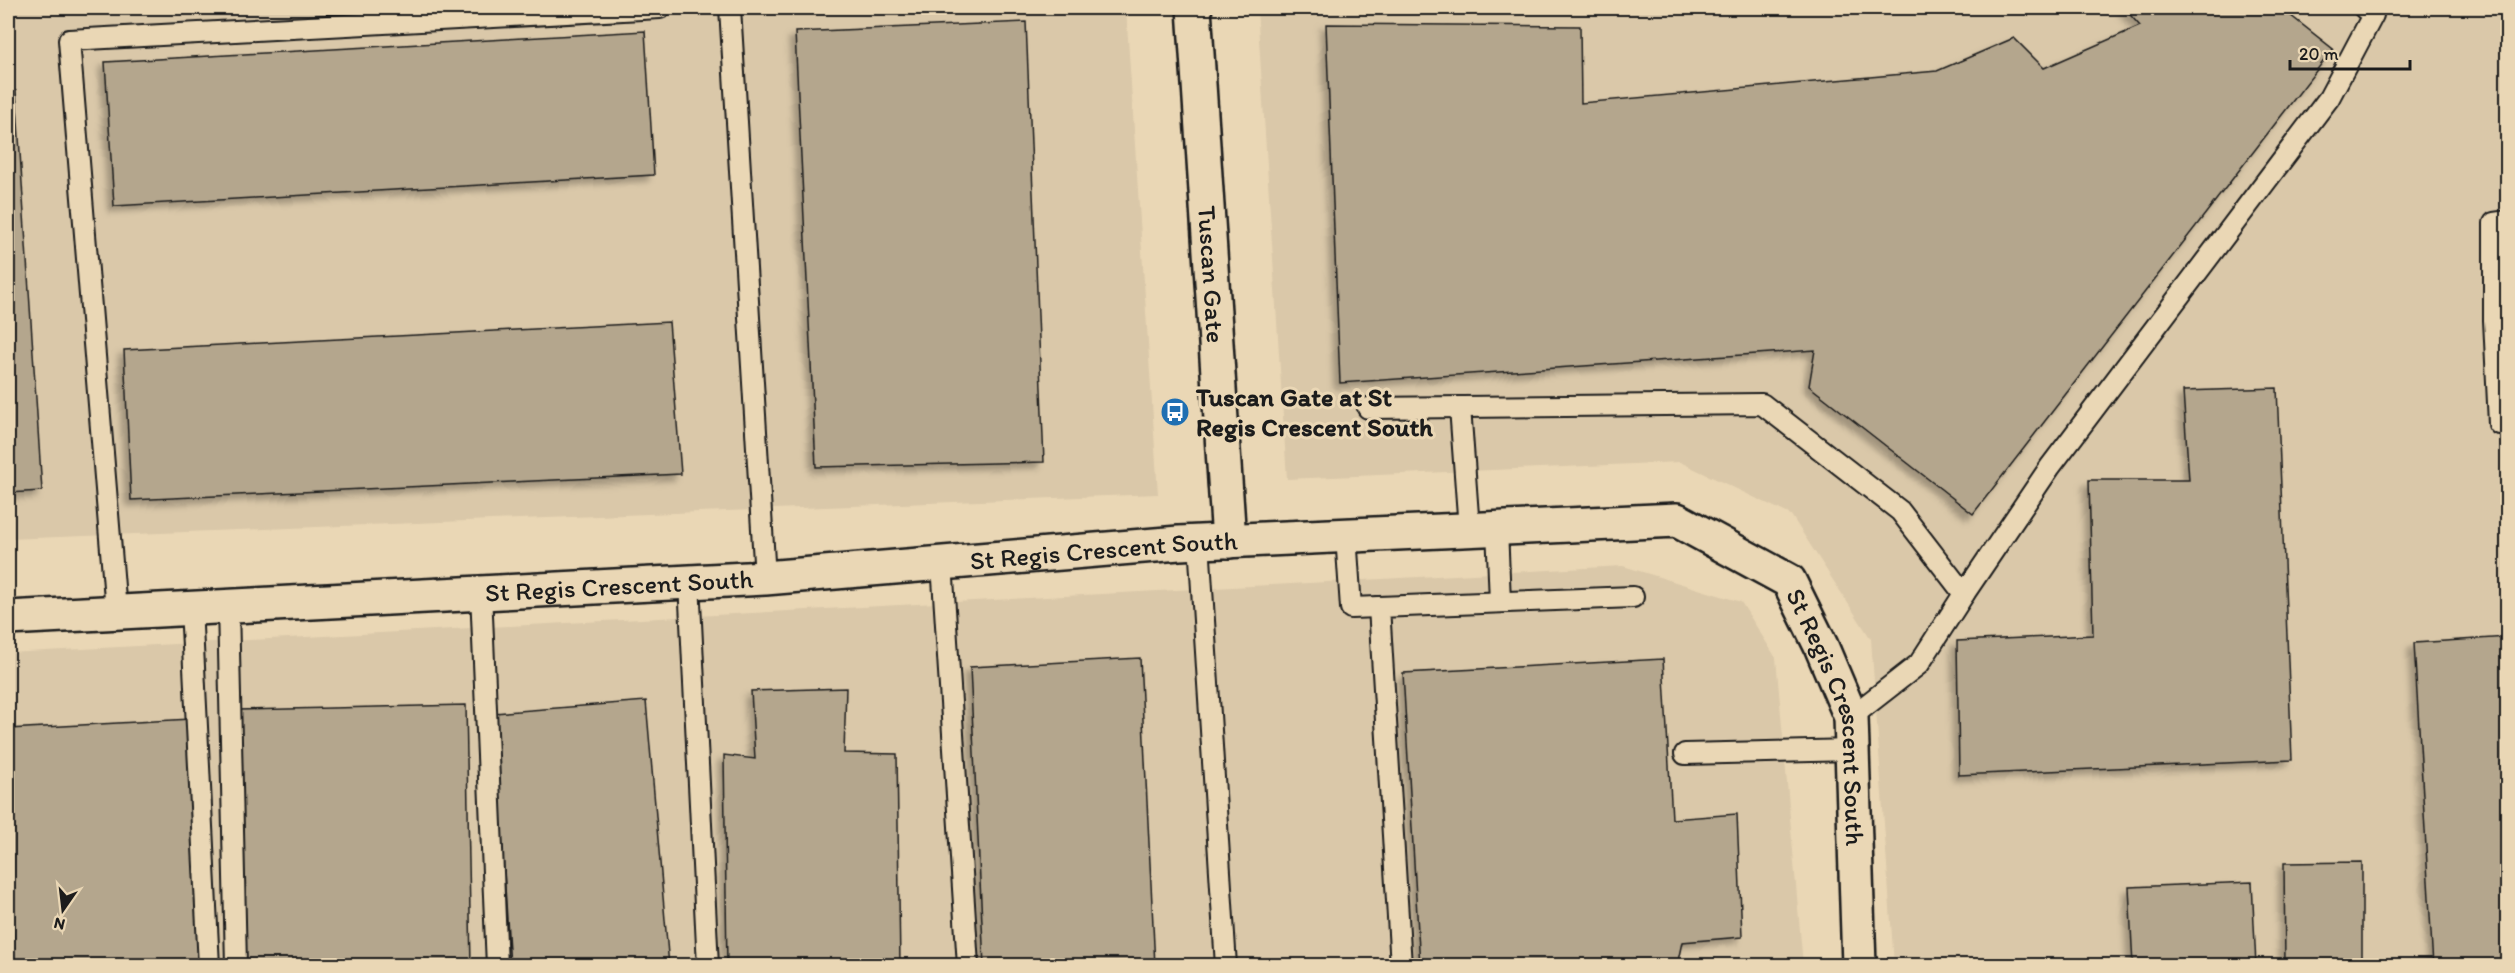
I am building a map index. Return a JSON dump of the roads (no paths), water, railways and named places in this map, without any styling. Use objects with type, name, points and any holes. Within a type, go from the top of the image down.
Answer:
[{"type":"street","name":"Tuscan Gate","points":[[1194,8],[1214,542]]},
{"type":"street","name":"St Regis Crescent South","points":[[8,618],[765,578],[1214,542],[1677,520],[1790,581],[1851,717],[1859,966]]},
{"type":"lane","points":[[116,611],[69,40],[660,8]]},
{"type":"lane","points":[[730,8],[765,578]]},
{"type":"lane","points":[[1851,717],[1919,664],[2050,467],[2329,98],[2373,15],[2364,8]]},
{"type":"lane","points":[[2508,221],[2494,223],[2501,320],[2499,424],[2508,424]]},
{"type":"lane","points":[[1368,408],[1762,404],[1900,511],[1964,594]]},
{"type":"lane","points":[[1460,407],[1483,529],[1500,602]]},
{"type":"lane","points":[[1346,535],[1351,608],[1633,597]]},
{"type":"lane","points":[[1214,542],[1226,966]]},
{"type":"lane","points":[[942,563],[968,966]]},
{"type":"lane","points":[[689,582],[708,966]]},
{"type":"lane","points":[[480,592],[497,966]]},
{"type":"lane","points":[[228,605],[236,966]]},
{"type":"lane","points":[[191,607],[210,966]]},
{"type":"lane","points":[[1379,607],[1401,966]]},
{"type":"lane","points":[[1685,754],[1852,750]]},
{"type":"place","name":"Tuscan Gate at St Regis Crescent South","points":[[1175,412]]}]
